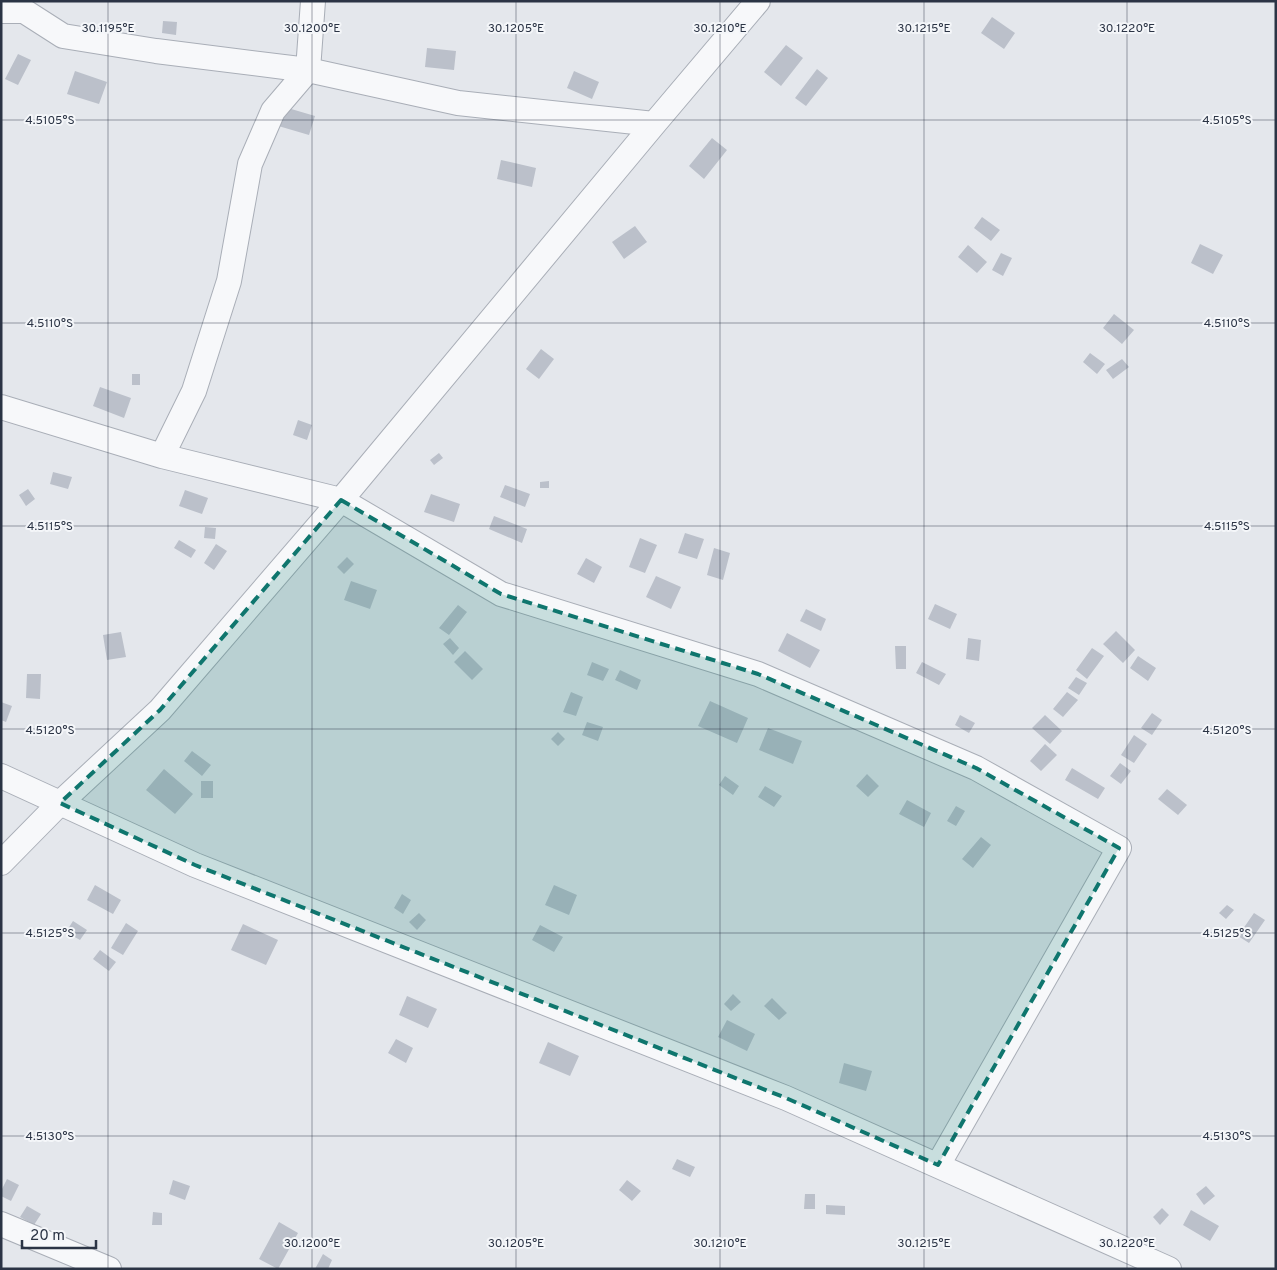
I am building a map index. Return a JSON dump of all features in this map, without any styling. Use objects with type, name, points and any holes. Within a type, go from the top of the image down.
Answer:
[{"type":"street","points":[[162,456],[194,391],[229,281],[250,164],[273,111],[308,70],[313,1]]},
{"type":"street","points":[[1,863],[60,802],[160,710],[342,500],[758,1]]},
{"type":"street","points":[[1,12],[24,11],[63,36],[156,51],[308,70],[458,103],[654,124]]},
{"type":"street","points":[[1,407],[162,456],[342,500],[501,594],[758,674],[976,768],[1119,848],[938,1166]]},
{"type":"street","points":[[1,776],[195,865],[786,1098],[1169,1269]]},
{"type":"street","points":[[1,1224],[109,1269]]},
{"type":"highlighted area","points":[[341,500],[501,594],[758,674],[976,768],[1119,848],[938,1165],[786,1098],[195,865],[60,803],[160,710]]},
{"type":"building","points":[[992,17],[1015,33],[1004,49],[981,33]]},
{"type":"building","points":[[163,21],[177,22],[176,35],[162,33]]},
{"type":"building","points":[[786,45],[803,58],[781,86],[764,72]]},
{"type":"building","points":[[427,48],[456,51],[454,70],[425,67]]},
{"type":"building","points":[[18,54],[31,60],[18,85],[5,79]]},
{"type":"building","points":[[817,69],[828,78],[806,106],[795,98]]},
{"type":"building","points":[[75,71],[107,82],[99,104],[67,94]]},
{"type":"building","points":[[574,71],[599,82],[592,99],[567,88]]},
{"type":"building","points":[[281,106],[315,116],[309,135],[275,125]]},
{"type":"building","points":[[712,138],[727,150],[704,179],[689,166]]},
{"type":"building","points":[[501,160],[536,168],[532,187],[497,179]]},
{"type":"building","points":[[982,217],[1000,230],[991,241],[974,228]]},
{"type":"building","points":[[635,226],[647,242],[624,259],[612,242]]},
{"type":"building","points":[[1200,244],[1223,255],[1213,274],[1191,263]]},
{"type":"building","points":[[968,245],[987,262],[977,273],[958,257]]},
{"type":"building","points":[[1001,253],[1012,258],[1003,276],[992,270]]},
{"type":"building","points":[[1114,314],[1134,330],[1122,344],[1103,328]]},
{"type":"building","points":[[541,349],[554,359],[539,379],[526,369]]},
{"type":"building","points":[[1090,353],[1105,364],[1097,374],[1083,362]]},
{"type":"building","points":[[1122,359],[1129,367],[1113,379],[1106,370]]},
{"type":"building","points":[[132,374],[140,374],[140,385],[132,385]]},
{"type":"building","points":[[100,387],[131,398],[124,418],[93,406]]},
{"type":"building","points":[[298,420],[312,425],[307,440],[293,435]]},
{"type":"building","points":[[439,453],[443,458],[434,465],[430,460]]},
{"type":"building","points":[[53,472],[72,477],[68,489],[50,484]]},
{"type":"building","points":[[549,481],[549,488],[540,488],[540,482]]},
{"type":"building","points":[[505,485],[530,494],[525,507],[500,497]]},
{"type":"building","points":[[28,489],[35,499],[26,506],[19,495]]},
{"type":"building","points":[[185,490],[208,498],[202,514],[179,506]]},
{"type":"building","points":[[431,494],[460,504],[454,522],[424,512]]},
{"type":"building","points":[[494,516],[527,529],[522,543],[489,529]]},
{"type":"building","points":[[205,527],[216,528],[215,539],[204,538]]},
{"type":"building","points":[[685,533],[704,539],[697,559],[678,553]]},
{"type":"building","points":[[640,538],[657,545],[645,573],[629,567]]},
{"type":"building","points":[[179,540],[196,550],[191,558],[174,548]]},
{"type":"building","points":[[216,544],[227,551],[214,570],[204,563]]},
{"type":"building","points":[[714,548],[730,553],[723,580],[707,575]]},
{"type":"building","points":[[347,557],[354,564],[344,574],[337,567]]},
{"type":"building","points":[[586,558],[602,567],[594,583],[577,574]]},
{"type":"building","points":[[656,576],[681,587],[671,609],[646,597]]},
{"type":"building","points":[[351,581],[377,590],[370,609],[344,600]]},
{"type":"building","points":[[935,604],[957,614],[950,629],[928,619]]},
{"type":"building","points":[[458,605],[467,612],[449,635],[439,628]]},
{"type":"building","points":[[806,609],[826,619],[821,631],[800,621]]},
{"type":"building","points":[[1116,631],[1135,650],[1123,663],[1103,644]]},
{"type":"building","points":[[121,632],[126,657],[107,660],[103,635]]},
{"type":"building","points":[[787,633],[820,650],[810,668],[778,651]]},
{"type":"building","points":[[450,638],[459,648],[453,655],[443,644]]},
{"type":"building","points":[[968,638],[981,640],[979,661],[966,659]]},
{"type":"building","points":[[895,646],[906,646],[906,669],[896,669]]},
{"type":"building","points":[[1092,648],[1104,656],[1087,679],[1076,670]]},
{"type":"building","points":[[465,651],[483,669],[472,680],[454,662]]},
{"type":"building","points":[[1138,656],[1156,668],[1148,681],[1130,668]]},
{"type":"building","points":[[592,662],[609,669],[603,681],[587,675]]},
{"type":"building","points":[[922,662],[946,674],[939,685],[916,673]]},
{"type":"building","points":[[620,670],[641,680],[637,690],[615,680]]},
{"type":"building","points":[[27,674],[41,674],[40,699],[26,698]]},
{"type":"building","points":[[1076,677],[1087,683],[1079,695],[1068,688]]},
{"type":"building","points":[[571,692],[583,697],[576,716],[563,712]]},
{"type":"building","points":[[1067,692],[1078,700],[1063,717],[1053,709]]},
{"type":"building","points":[[710,701],[748,718],[737,743],[698,726]]},
{"type":"building","points":[[1,702],[12,706],[6,722],[1,720]]},
{"type":"building","points":[[1152,713],[1162,720],[1152,735],[1141,728]]},
{"type":"building","points":[[960,715],[975,723],[969,733],[955,725]]},
{"type":"building","points":[[1045,715],[1062,731],[1050,744],[1032,728]]},
{"type":"building","points":[[587,722],[603,727],[598,741],[582,735]]},
{"type":"building","points":[[768,728],[802,741],[793,764],[759,750]]},
{"type":"building","points":[[558,732],[565,739],[558,746],[551,739]]},
{"type":"building","points":[[1134,735],[1147,744],[1134,763],[1121,755]]},
{"type":"building","points":[[1045,744],[1057,755],[1041,771],[1030,761]]},
{"type":"building","points":[[192,751],[211,765],[202,776],[184,761]]},
{"type":"building","points":[[1120,763],[1131,771],[1121,784],[1110,776]]},
{"type":"building","points":[[1072,768],[1105,788],[1098,799],[1065,780]]},
{"type":"building","points":[[164,769],[193,794],[175,814],[146,790]]},
{"type":"building","points":[[867,774],[879,786],[868,797],[856,786]]},
{"type":"building","points":[[725,776],[739,786],[733,795],[719,785]]},
{"type":"building","points":[[201,781],[213,781],[213,798],[201,798]]},
{"type":"building","points":[[765,786],[782,796],[774,807],[758,797]]},
{"type":"building","points":[[1167,789],[1187,805],[1178,815],[1158,799]]},
{"type":"building","points":[[907,800],[931,813],[924,827],[899,814]]},
{"type":"building","points":[[956,806],[965,811],[956,826],[947,821]]},
{"type":"building","points":[[981,837],[991,845],[973,868],[962,859]]},
{"type":"building","points":[[95,885],[121,900],[113,914],[87,900]]},
{"type":"building","points":[[554,885],[577,895],[569,915],[545,905]]},
{"type":"building","points":[[402,894],[411,900],[403,914],[394,908]]},
{"type":"building","points":[[1227,905],[1234,910],[1226,919],[1219,913]]},
{"type":"building","points":[[419,913],[426,920],[417,930],[409,922]]},
{"type":"building","points":[[1254,913],[1265,920],[1249,943],[1238,936]]},
{"type":"building","points":[[73,921],[87,930],[80,940],[66,932]]},
{"type":"building","points":[[126,923],[138,931],[123,955],[111,948]]},
{"type":"building","points":[[243,924],[278,940],[266,965],[231,950]]},
{"type":"building","points":[[540,925],[563,937],[554,952],[532,940]]},
{"type":"building","points":[[100,950],[116,962],[109,971],[93,959]]},
{"type":"building","points":[[733,994],[741,1002],[731,1011],[724,1004]]},
{"type":"building","points":[[407,996],[437,1009],[428,1028],[399,1015]]},
{"type":"building","points":[[772,998],[787,1013],[779,1020],[764,1006]]},
{"type":"building","points":[[727,1020],[755,1034],[747,1051],[718,1037]]},
{"type":"building","points":[[396,1039],[413,1048],[406,1063],[388,1053]]},
{"type":"building","points":[[548,1042],[579,1056],[570,1076],[539,1063]]},
{"type":"building","points":[[844,1063],[872,1071],[866,1091],[839,1083]]},
{"type":"building","points":[[677,1159],[695,1167],[690,1177],[672,1169]]},
{"type":"building","points":[[7,1179],[19,1185],[11,1201],[1,1196],[1,1191]]},
{"type":"building","points":[[173,1180],[190,1186],[185,1200],[169,1194]]},
{"type":"building","points":[[627,1180],[641,1191],[632,1201],[619,1190]]},
{"type":"building","points":[[1206,1186],[1215,1196],[1204,1205],[1196,1194]]},
{"type":"building","points":[[805,1194],[815,1194],[815,1209],[804,1209]]},
{"type":"building","points":[[826,1205],[845,1206],[845,1215],[826,1214]]},
{"type":"building","points":[[27,1206],[41,1214],[34,1225],[20,1217]]},
{"type":"building","points":[[1162,1208],[1169,1215],[1160,1225],[1153,1217]]},
{"type":"building","points":[[1191,1210],[1219,1226],[1210,1241],[1183,1225]]},
{"type":"building","points":[[153,1212],[162,1213],[162,1225],[152,1225]]},
{"type":"building","points":[[279,1222],[298,1233],[278,1269],[259,1259]]},
{"type":"building","points":[[323,1254],[332,1260],[328,1269],[315,1269]]}]
